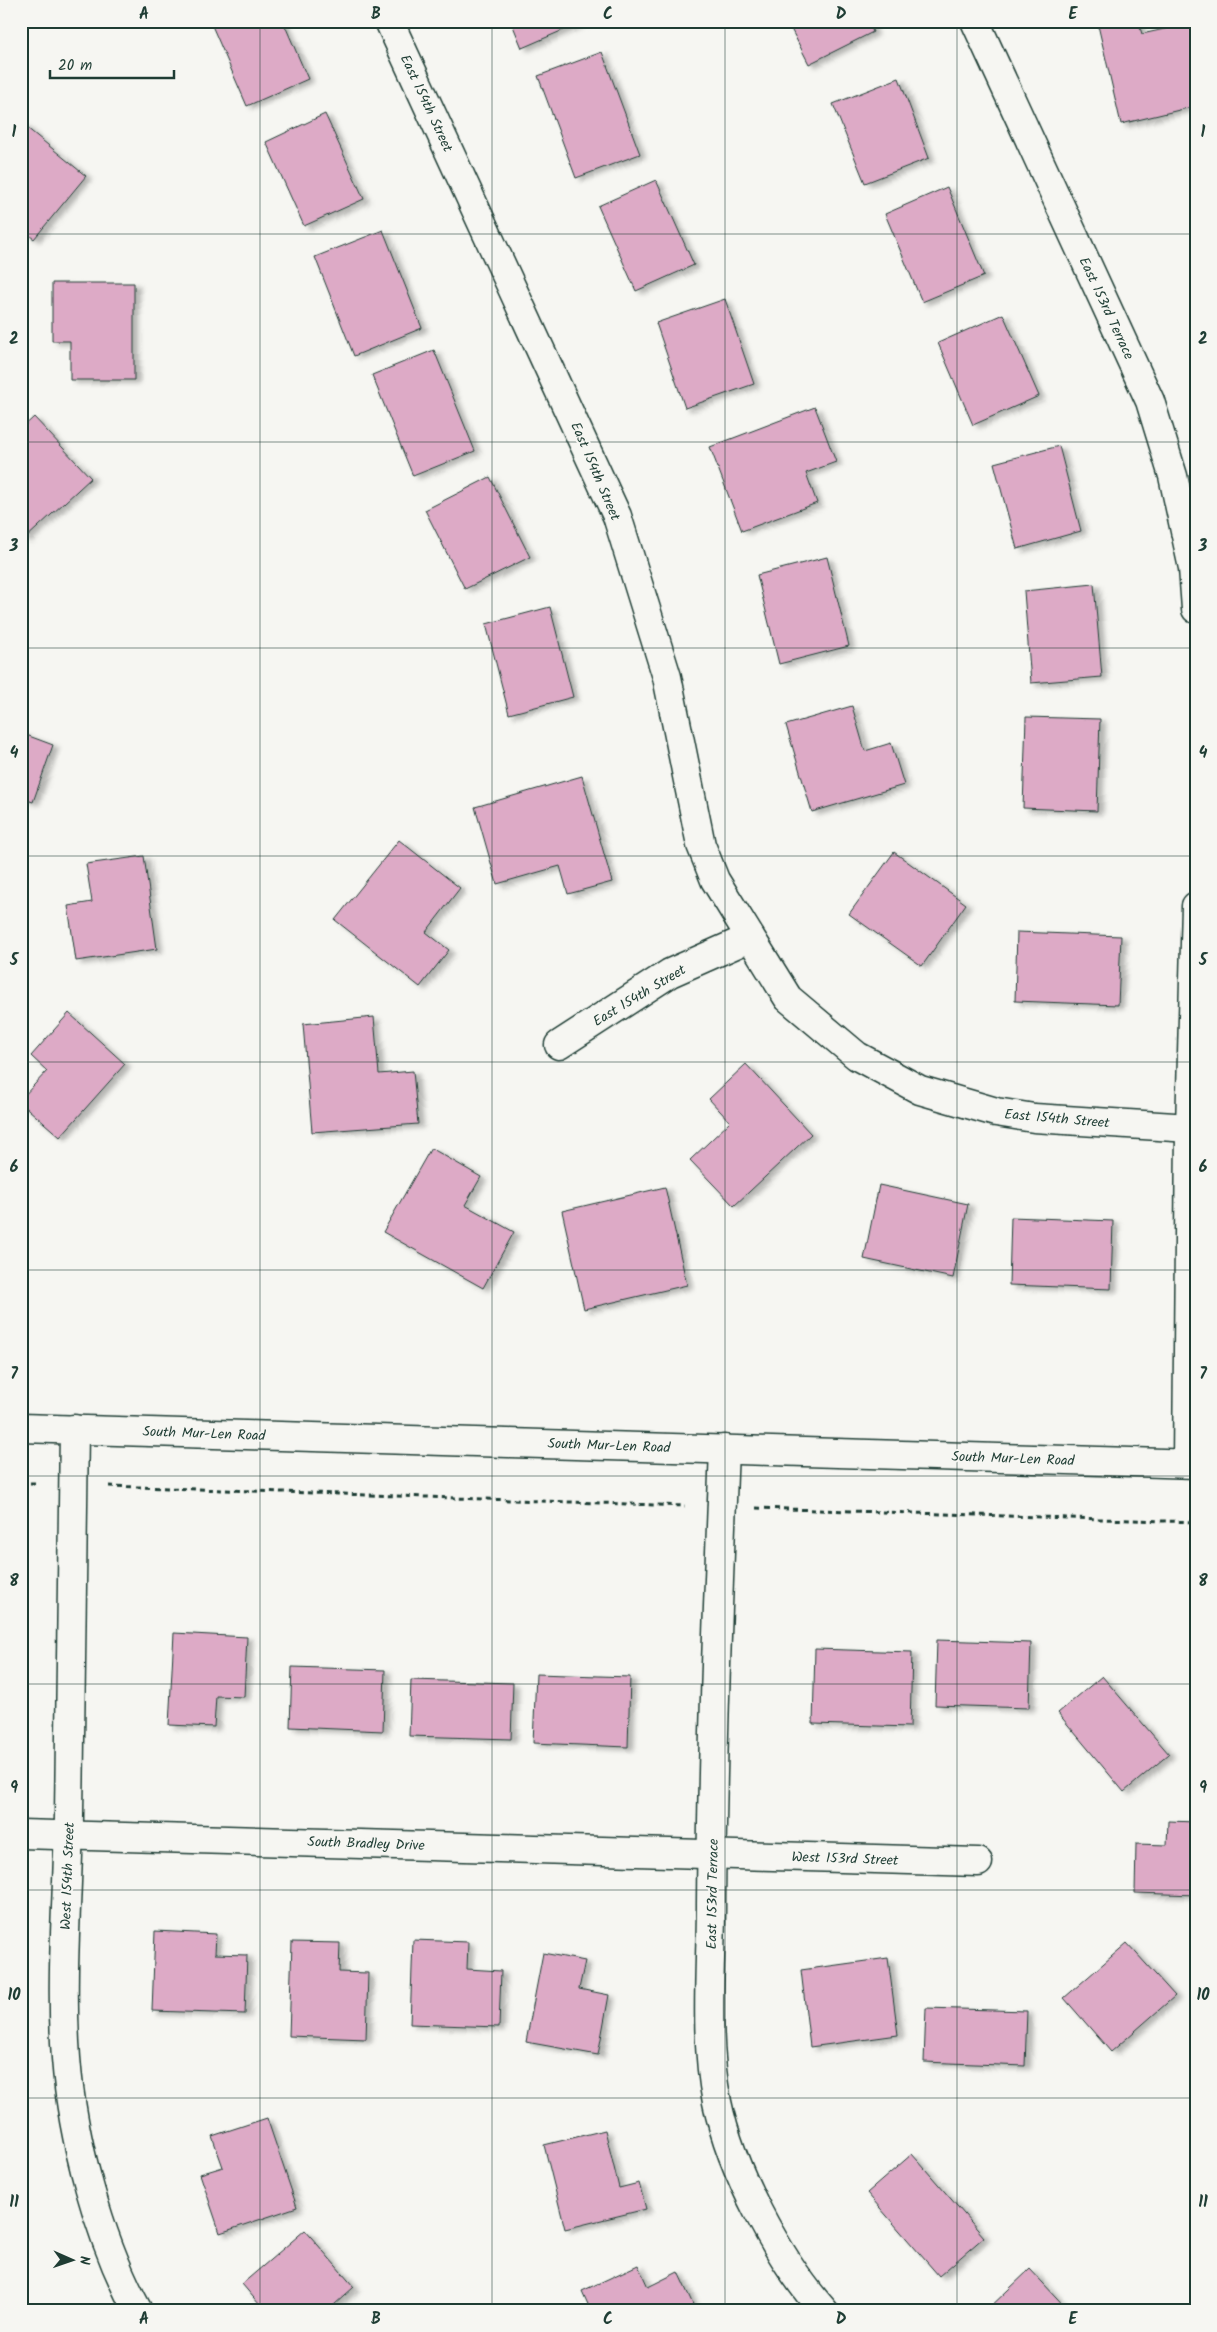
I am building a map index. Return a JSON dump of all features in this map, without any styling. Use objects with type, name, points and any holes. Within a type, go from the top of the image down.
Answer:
[{"type":"street","name":"East 154th Street","points":[[389,21],[617,516],[667,677],[701,845],[715,880],[749,938],[788,998],[857,1056],[920,1090],[996,1112],[1034,1118],[1190,1128]]},
{"type":"street","name":"East 153rd Terrace","points":[[976,21],[1150,401],[1173,476],[1193,568],[1196,609]]},
{"type":"street","points":[[1191,1464],[1190,1128],[1196,906]]},
{"type":"street","name":"East 154th Street","points":[[559,1045],[670,973],[749,938]]},
{"type":"street","name":"South Mur-Len Road","points":[[21,1428],[1191,1464]]},
{"type":"street","name":"West 154th Street","points":[[74,1430],[64,1989],[66,2058],[76,2131],[100,2224],[138,2311]]},
{"type":"street","name":"East 153rd Terrace","points":[[724,1449],[712,1854],[710,2068],[717,2105],[740,2174],[768,2229],[811,2297],[824,2311]]},
{"type":"street","name":"South Bradley Drive","points":[[21,1834],[712,1854]]},
{"type":"street","name":"West 153rd Street","points":[[712,1854],[978,1862]]},
{"type":"path","points":[[21,1483],[1196,1522]]},
{"type":"building","points":[[210,21],[283,21],[308,79],[247,106]]},
{"type":"building","points":[[511,21],[584,21],[522,48]]},
{"type":"building","points":[[787,21],[868,21],[873,32],[809,64]]},
{"type":"building","points":[[1097,21],[1138,21],[1142,34],[1196,22],[1196,106],[1121,124]]},
{"type":"building","points":[[602,52],[640,154],[576,178],[538,76]]},
{"type":"building","points":[[899,78],[929,158],[865,183],[833,104]]},
{"type":"building","points":[[325,114],[364,199],[304,226],[266,142]]},
{"type":"building","points":[[21,123],[86,176],[34,239],[21,229]]},
{"type":"building","points":[[656,180],[694,265],[636,291],[598,206]]},
{"type":"building","points":[[947,187],[984,276],[922,302],[885,214]]},
{"type":"building","points":[[383,230],[422,328],[354,356],[315,257]]},
{"type":"building","points":[[52,283],[134,283],[134,380],[70,380],[70,341],[52,341]]},
{"type":"building","points":[[725,299],[754,384],[685,408],[656,323]]},
{"type":"building","points":[[1003,314],[1039,396],[973,425],[938,343]]},
{"type":"building","points":[[434,350],[475,451],[413,476],[372,375]]},
{"type":"building","points":[[815,407],[836,462],[806,473],[817,503],[742,531],[710,447]]},
{"type":"building","points":[[34,417],[91,478],[25,539],[21,535],[21,429]]},
{"type":"building","points":[[1059,446],[1081,531],[1017,549],[994,463]]},
{"type":"building","points":[[490,477],[530,557],[465,589],[425,510]]},
{"type":"building","points":[[827,557],[849,646],[779,664],[757,575]]},
{"type":"building","points":[[1094,584],[1102,677],[1031,683],[1024,591]]},
{"type":"building","points":[[550,607],[573,697],[509,714],[486,624]]},
{"type":"building","points":[[852,706],[865,751],[891,743],[904,785],[812,812],[786,725]]},
{"type":"building","points":[[1026,717],[1100,719],[1097,811],[1023,808]]},
{"type":"building","points":[[21,733],[53,745],[33,802],[21,798]]},
{"type":"building","points":[[582,776],[612,882],[568,894],[560,866],[497,884],[475,807]]},
{"type":"building","points":[[399,840],[460,888],[426,932],[449,950],[420,987],[335,920]]},
{"type":"building","points":[[894,852],[966,904],[922,966],[849,914]]},
{"type":"building","points":[[144,856],[157,949],[76,961],[68,906],[92,902],[86,864]]},
{"type":"building","points":[[1017,932],[1121,936],[1118,1005],[1015,1001]]},
{"type":"building","points":[[69,1013],[125,1064],[60,1137],[21,1103],[21,1099],[47,1071],[31,1056]]},
{"type":"building","points":[[374,1017],[379,1074],[413,1071],[418,1124],[312,1132],[303,1024]]},
{"type":"building","points":[[746,1064],[811,1134],[734,1206],[690,1160],[730,1122],[709,1099]]},
{"type":"building","points":[[431,1148],[481,1177],[465,1205],[514,1232],[483,1288],[383,1232]]},
{"type":"building","points":[[879,1185],[968,1204],[953,1278],[864,1259]]},
{"type":"building","points":[[665,1187],[687,1285],[584,1309],[562,1211]]},
{"type":"building","points":[[1011,1217],[1113,1221],[1111,1289],[1009,1285]]},
{"type":"building","points":[[174,1633],[247,1637],[244,1697],[216,1696],[214,1727],[169,1725]]},
{"type":"building","points":[[937,1640],[1031,1643],[1029,1708],[935,1705]]},
{"type":"building","points":[[815,1649],[912,1652],[910,1727],[813,1724]]},
{"type":"building","points":[[292,1667],[385,1670],[383,1731],[290,1727]]},
{"type":"building","points":[[536,1674],[630,1677],[628,1747],[533,1743]]},
{"type":"building","points":[[1102,1676],[1169,1754],[1124,1792],[1058,1713]]},
{"type":"building","points":[[411,1680],[513,1683],[511,1739],[409,1736]]},
{"type":"building","points":[[1168,1821],[1196,1822],[1196,1895],[1135,1893],[1136,1844],[1167,1845]]},
{"type":"building","points":[[155,1931],[216,1934],[215,1954],[247,1955],[245,2014],[152,2011]]},
{"type":"building","points":[[413,1940],[468,1942],[467,1969],[501,1971],[499,2027],[410,2024]]},
{"type":"building","points":[[292,1942],[340,1943],[339,1972],[368,1973],[366,2039],[289,2036]]},
{"type":"building","points":[[1127,1943],[1175,1996],[1111,2052],[1064,1998]]},
{"type":"building","points":[[543,1953],[585,1961],[579,1989],[609,1995],[598,2055],[526,2042]]},
{"type":"building","points":[[888,1958],[898,2035],[810,2047],[801,1970]]},
{"type":"building","points":[[926,2008],[1027,2011],[1025,2066],[924,2062]]},
{"type":"building","points":[[267,2118],[297,2207],[220,2233],[200,2174],[223,2167],[212,2136]]},
{"type":"building","points":[[605,2130],[619,2188],[639,2183],[646,2209],[565,2229],[544,2145]]},
{"type":"building","points":[[912,2154],[984,2237],[939,2276],[867,2193]]},
{"type":"building","points":[[305,2230],[354,2287],[334,2305],[339,2311],[265,2311],[242,2284]]},
{"type":"building","points":[[638,2265],[648,2287],[678,2272],[696,2311],[591,2311],[582,2291]]},
{"type":"building","points":[[1030,2269],[1069,2311],[986,2311]]}]
